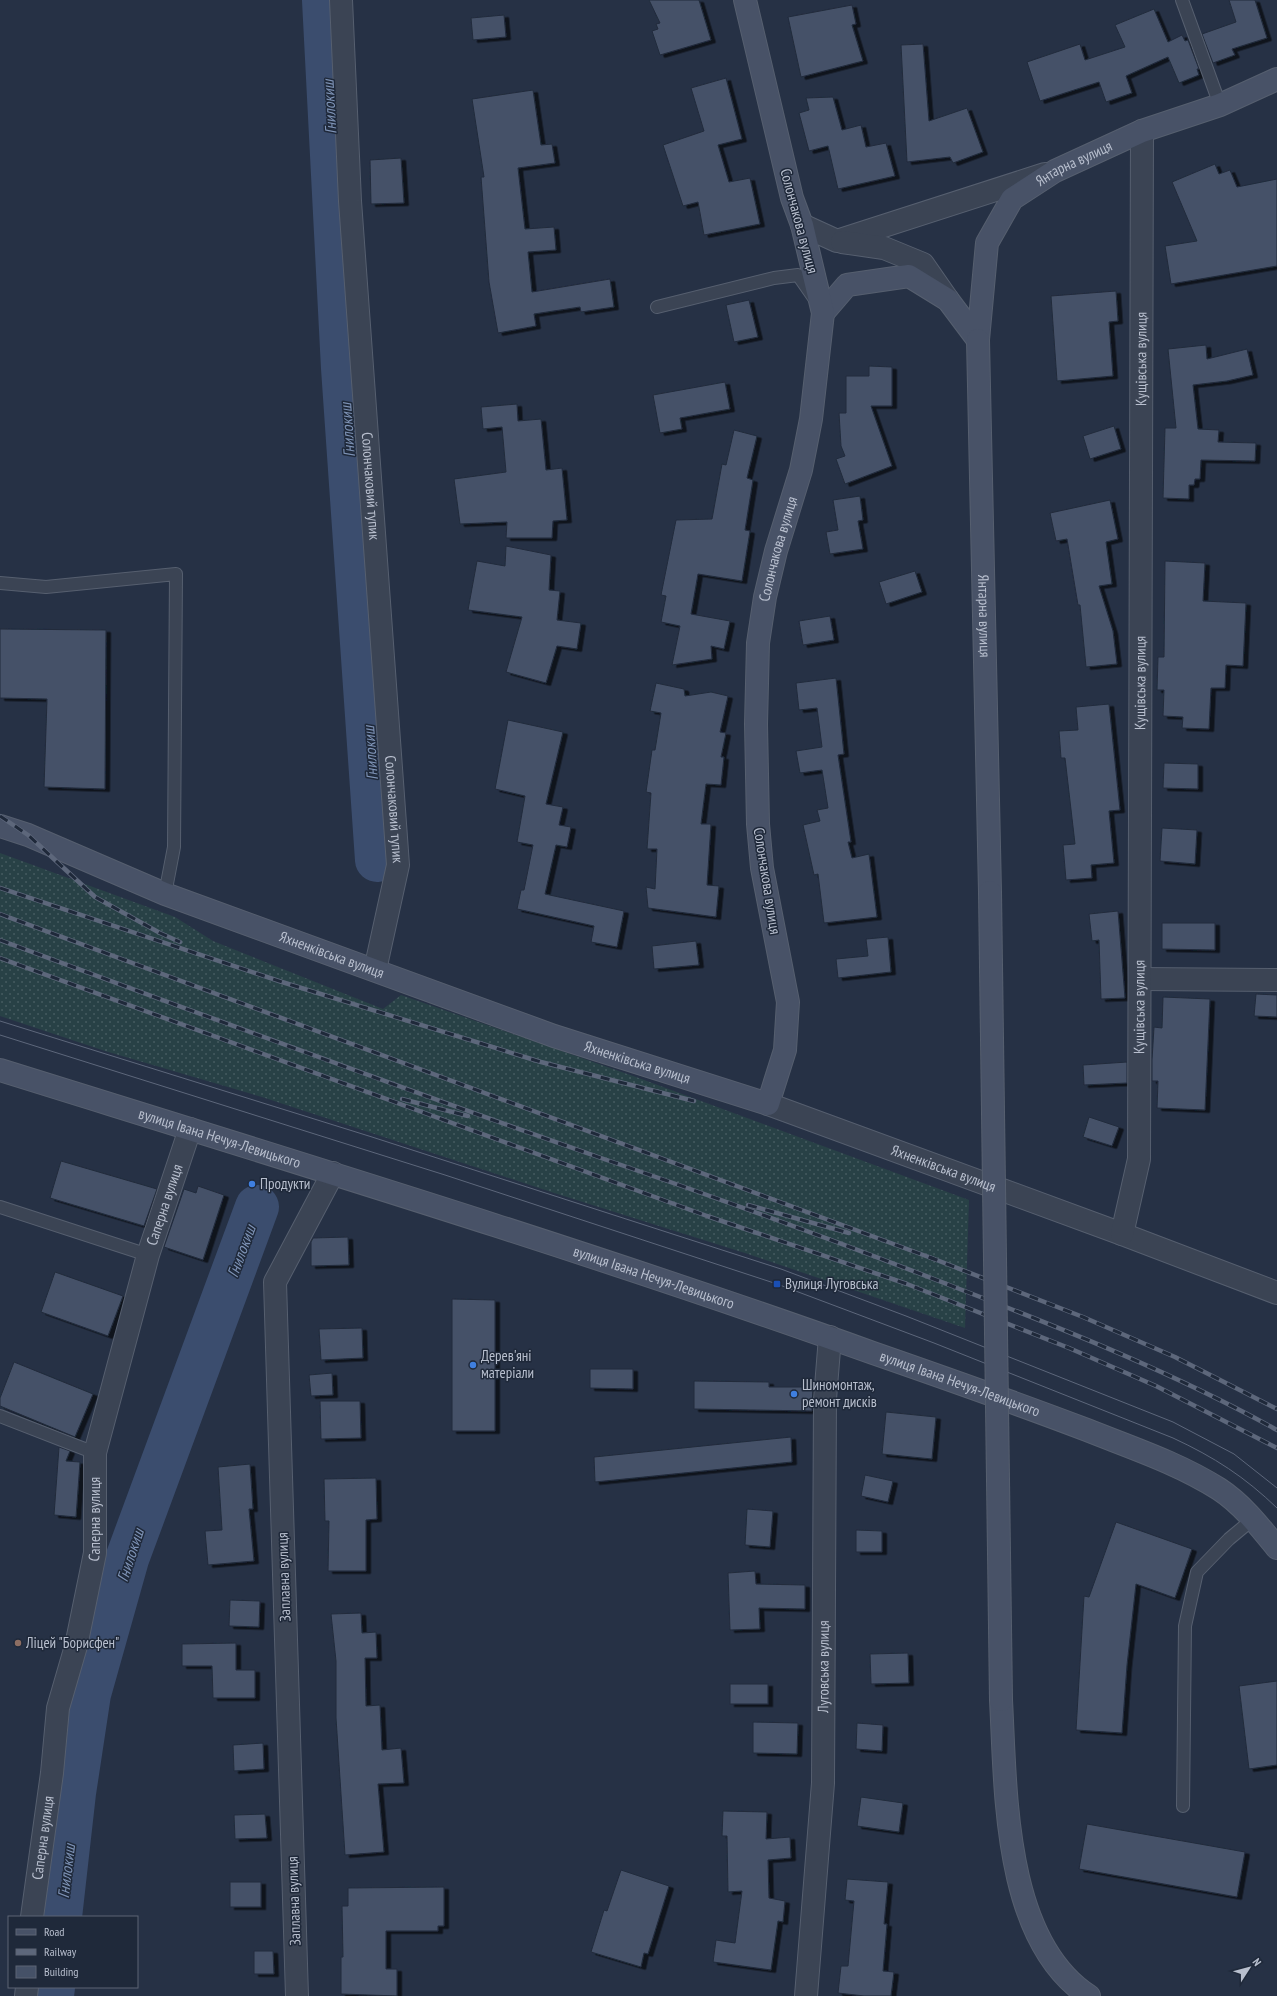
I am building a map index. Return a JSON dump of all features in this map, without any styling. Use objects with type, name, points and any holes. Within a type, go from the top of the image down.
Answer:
[{"type":"main road","name":"Солончакова вулиця","points":[[745,0],[792,198],[802,225],[823,313],[811,419],[801,470],[774,559],[765,598],[758,643],[756,724],[758,824],[762,868],[788,1002],[785,1050],[768,1104]]},
{"type":"main road","name":"Янтарна вулиця","points":[[1090,1996],[1063,1973],[1045,1948],[1021,1892],[1008,1819],[1001,1700],[990,892],[978,340],[987,243],[1012,199],[1055,171],[1142,131],[1220,105],[1277,79]]},
{"type":"main road","points":[[823,313],[847,284],[909,276],[948,300],[978,340]]},
{"type":"main road","name":"Яхненківська вулиця","points":[[0,826],[28,835],[165,894],[554,1036],[768,1104]]},
{"type":"main road","name":"вулиця Івана Нечуя-Левицького","points":[[0,1070],[333,1173],[830,1337],[1046,1415],[1147,1454],[1184,1470],[1222,1491],[1253,1519],[1277,1548]]},
{"type":"street","name":"Солончаковий тупик","points":[[340,0],[350,201],[398,865],[375,970]]},
{"type":"street","name":"Кущівська вулиця","points":[[1122,1234],[1140,1159],[1142,131]]},
{"type":"street","points":[[837,241],[1055,171]]},
{"type":"street","points":[[802,225],[837,241],[884,248],[923,264],[948,300]]},
{"type":"street","points":[[1141,979],[1277,980]]},
{"type":"street","name":"Яхненківська вулиця","points":[[768,1104],[1122,1234],[1277,1293]]},
{"type":"street","name":"Саперна вулиця","points":[[32,1916],[52,1772],[58,1708],[76,1646],[95,1553],[95,1453],[148,1254],[190,1129]]},
{"type":"street","name":"Заплавна вулиця","points":[[297,1996],[275,1282],[333,1173]]},
{"type":"street","name":"Луговська вулиця","points":[[806,1996],[823,1783],[825,1399],[830,1337]]},
{"type":"lane","points":[[1182,0],[1220,105]]},
{"type":"lane","points":[[657,307],[774,278],[798,275],[823,313]]},
{"type":"lane","points":[[0,583],[46,588],[176,574],[174,847],[165,894]]},
{"type":"lane","points":[[0,1207],[148,1254]]},
{"type":"lane","points":[[0,1416],[95,1453]]},
{"type":"lane","points":[[1182,1806],[1185,1626],[1197,1572],[1230,1539],[1253,1519]]},
{"type":"green space","points":[[0,853],[175,917],[213,941],[383,1009],[401,995],[636,1077],[969,1200],[965,1328],[748,1254],[551,1192],[262,1097],[105,1051],[0,1016]]},
{"type":"building","points":[[649,0],[699,0],[711,40],[660,55],[652,31],[658,29],[656,24],[660,23]]},
{"type":"building","points":[[1229,0],[1255,0],[1267,38],[1232,49],[1235,55],[1213,63],[1202,34],[1236,22]]},
{"type":"building","points":[[852,5],[856,24],[852,25],[863,61],[801,77],[788,17]]},
{"type":"building","points":[[1154,9],[1168,42],[1182,35],[1185,41],[1188,40],[1199,69],[1197,69],[1199,75],[1179,83],[1168,57],[1126,76],[1132,93],[1106,102],[1099,82],[1040,101],[1027,62],[1080,44],[1085,60],[1125,47],[1115,25]]},
{"type":"building","points":[[504,15],[506,37],[473,40],[471,18]]},
{"type":"building","points":[[923,44],[929,121],[967,108],[983,152],[953,163],[950,157],[907,162],[901,45]]},
{"type":"building","points":[[726,78],[742,139],[718,145],[729,182],[750,178],[760,224],[704,235],[698,202],[683,206],[663,145],[704,131],[691,88]]},
{"type":"building","points":[[533,90],[541,145],[552,144],[555,163],[518,168],[525,229],[554,227],[556,250],[528,252],[532,292],[610,279],[614,307],[581,312],[580,307],[534,314],[536,326],[498,333],[489,282],[481,177],[484,177],[472,99]]},
{"type":"building","points":[[833,97],[842,130],[861,125],[866,147],[886,143],[895,176],[838,189],[828,146],[809,151],[799,113],[809,110],[806,98]]},
{"type":"building","points":[[401,158],[404,203],[371,204],[370,160]]},
{"type":"building","points":[[1215,164],[1219,174],[1230,170],[1237,187],[1277,179],[1277,266],[1171,284],[1165,246],[1197,241],[1172,182]]},
{"type":"building","points":[[1116,291],[1118,321],[1109,322],[1113,376],[1057,381],[1051,296]]},
{"type":"building","points":[[749,300],[758,337],[734,342],[726,305]]},
{"type":"building","points":[[1206,345],[1207,359],[1247,349],[1253,375],[1227,381],[1193,385],[1198,429],[1219,430],[1218,442],[1256,443],[1255,461],[1201,460],[1200,479],[1195,479],[1194,485],[1189,485],[1189,499],[1163,498],[1165,428],[1176,428],[1168,349]]},
{"type":"building","points":[[869,366],[892,367],[892,406],[871,406],[892,466],[845,484],[836,459],[845,456],[841,446],[839,413],[846,413],[846,376],[869,376]]},
{"type":"building","points":[[725,382],[730,409],[680,418],[682,429],[660,433],[653,395]]},
{"type":"building","points":[[517,404],[518,421],[541,419],[546,470],[562,468],[567,520],[553,521],[552,538],[506,538],[507,522],[460,524],[454,479],[506,472],[502,427],[483,429],[481,407]]},
{"type":"building","points":[[1114,426],[1121,449],[1090,459],[1083,436]]},
{"type":"building","points":[[734,430],[757,436],[747,478],[753,480],[745,530],[750,531],[742,581],[698,574],[691,614],[730,621],[724,649],[711,646],[712,659],[672,665],[680,626],[661,622],[666,596],[661,595],[676,520],[712,519],[722,464],[726,465]]},
{"type":"building","points":[[860,496],[863,520],[858,521],[863,549],[830,554],[826,532],[838,530],[833,500]]},
{"type":"building","points":[[1110,500],[1118,539],[1106,542],[1112,584],[1099,586],[1113,631],[1117,664],[1086,667],[1080,605],[1078,605],[1067,539],[1056,541],[1050,513]]},
{"type":"building","points":[[506,546],[551,555],[549,590],[560,591],[557,620],[581,623],[577,649],[557,646],[546,683],[506,672],[522,617],[468,610],[477,561],[505,566]]},
{"type":"building","points":[[1165,561],[1205,563],[1203,601],[1246,603],[1243,666],[1226,665],[1225,688],[1211,688],[1209,729],[1182,728],[1183,717],[1163,716],[1164,690],[1157,690],[1158,657],[1164,657]]},
{"type":"building","points":[[915,571],[922,592],[886,604],[879,582]]},
{"type":"building","points":[[830,616],[834,640],[803,645],[799,621]]},
{"type":"building","points":[[0,629],[106,630],[105,789],[44,787],[47,699],[0,698]]},
{"type":"building","points":[[836,678],[844,754],[838,755],[851,842],[848,842],[852,858],[869,854],[877,917],[824,923],[818,874],[814,875],[803,825],[820,821],[817,810],[828,808],[822,770],[800,773],[796,751],[822,747],[817,708],[799,710],[796,683]]},
{"type":"building","points":[[656,683],[684,689],[685,696],[711,692],[728,696],[720,732],[726,733],[721,757],[724,757],[721,785],[706,784],[701,824],[711,824],[707,885],[719,886],[716,917],[648,908],[646,887],[655,889],[657,849],[647,849],[651,793],[646,792],[652,750],[655,750],[661,713],[650,711]]},
{"type":"building","points":[[1109,704],[1120,810],[1109,811],[1114,863],[1091,865],[1092,878],[1066,880],[1063,845],[1075,844],[1065,758],[1061,758],[1059,731],[1078,730],[1076,707]]},
{"type":"building","points":[[508,720],[563,732],[546,804],[563,807],[559,825],[571,827],[567,847],[556,845],[545,894],[624,911],[617,947],[591,942],[594,926],[517,909],[521,890],[524,890],[533,845],[517,842],[525,796],[495,789]]},
{"type":"building","points":[[1164,763],[1198,764],[1198,789],[1163,788]]},
{"type":"building","points":[[1162,828],[1197,830],[1195,864],[1160,861]]},
{"type":"building","points":[[1118,911],[1125,998],[1101,999],[1099,940],[1092,941],[1089,914]]},
{"type":"building","points":[[1162,923],[1215,923],[1215,950],[1162,949]]},
{"type":"building","points":[[888,937],[891,972],[838,978],[836,959],[868,956],[866,939]]},
{"type":"building","points":[[696,941],[699,965],[654,969],[652,946]]},
{"type":"building","points":[[1256,994],[1277,995],[1277,1017],[1254,1016]]},
{"type":"building","points":[[1163,997],[1210,999],[1205,1110],[1157,1108],[1158,1081],[1152,1081],[1152,1060],[1154,1027],[1162,1028]]},
{"type":"building","points":[[1127,1062],[1127,1083],[1084,1085],[1083,1065]]},
{"type":"building","points":[[1089,1117],[1119,1127],[1112,1146],[1083,1137]]},
{"type":"building","points":[[61,1161],[157,1189],[144,1226],[50,1198]]},
{"type":"building","points":[[198,1186],[224,1195],[203,1260],[164,1247],[184,1189],[196,1193]]},
{"type":"building","points":[[348,1237],[349,1265],[311,1266],[311,1242],[313,1238]]},
{"type":"building","points":[[55,1272],[123,1296],[108,1336],[41,1312]]},
{"type":"building","name":"Дерев'янi матерiали","points":[[452,1299],[495,1300],[495,1431],[452,1431]]},
{"type":"building","points":[[362,1328],[363,1358],[321,1360],[319,1329]]},
{"type":"building","points":[[14,1362],[93,1394],[75,1437],[0,1406],[0,1398]]},
{"type":"building","points":[[590,1369],[633,1369],[633,1389],[590,1388]]},
{"type":"building","points":[[332,1373],[333,1395],[311,1396],[309,1375]]},
{"type":"building","points":[[694,1381],[769,1382],[769,1387],[813,1387],[812,1411],[694,1409]]},
{"type":"building","points":[[320,1401],[360,1401],[361,1438],[321,1439]]},
{"type":"building","points":[[886,1412],[936,1417],[932,1459],[882,1454]]},
{"type":"building","points":[[791,1437],[792,1462],[595,1482],[594,1457]]},
{"type":"building","points":[[59,1447],[70,1451],[66,1461],[80,1462],[76,1517],[54,1515]]},
{"type":"building","points":[[250,1464],[253,1509],[249,1509],[254,1561],[208,1565],[205,1531],[222,1530],[218,1467]]},
{"type":"building","points":[[865,1475],[893,1481],[888,1502],[861,1496]]},
{"type":"building","points":[[376,1478],[377,1519],[366,1520],[366,1571],[328,1571],[329,1521],[325,1521],[324,1479]]},
{"type":"building","points":[[747,1509],[773,1511],[770,1547],[745,1545]]},
{"type":"building","points":[[1116,1522],[1192,1549],[1175,1598],[1136,1584],[1127,1665],[1122,1733],[1076,1730],[1084,1596],[1089,1597]]},
{"type":"building","points":[[856,1530],[882,1531],[882,1552],[856,1552]]},
{"type":"building","points":[[755,1571],[756,1584],[805,1585],[805,1609],[759,1608],[760,1629],[730,1630],[728,1573]]},
{"type":"building","points":[[230,1600],[260,1601],[259,1627],[229,1626]]},
{"type":"building","points":[[361,1613],[362,1633],[376,1632],[377,1658],[365,1658],[366,1706],[380,1705],[382,1750],[401,1748],[404,1783],[378,1784],[384,1852],[345,1855],[336,1718],[336,1661],[331,1614]]},
{"type":"building","points":[[236,1643],[236,1670],[255,1670],[255,1698],[213,1698],[212,1666],[182,1666],[182,1644]]},
{"type":"building","points":[[908,1653],[909,1683],[871,1684],[870,1654]]},
{"type":"building","points":[[1277,1681],[1277,1765],[1249,1769],[1239,1686]]},
{"type":"building","points":[[730,1684],[768,1684],[768,1704],[730,1704]]},
{"type":"building","points":[[753,1722],[798,1723],[797,1754],[753,1753]]},
{"type":"building","points":[[857,1723],[883,1725],[882,1751],[856,1749]]},
{"type":"building","points":[[263,1743],[264,1769],[234,1771],[233,1745]]},
{"type":"building","points":[[861,1797],[903,1803],[899,1832],[857,1826]]},
{"type":"building","points":[[723,1811],[767,1812],[766,1839],[790,1837],[791,1858],[768,1860],[769,1898],[785,1901],[783,1922],[778,1921],[771,1970],[713,1962],[716,1940],[735,1943],[742,1891],[728,1892],[727,1836],[722,1836]]},
{"type":"building","points":[[265,1814],[267,1838],[235,1839],[234,1815]]},
{"type":"building","points":[[1087,1824],[1245,1852],[1237,1897],[1079,1869]]},
{"type":"building","points":[[621,1870],[669,1886],[648,1954],[644,1953],[641,1967],[591,1952],[604,1910],[607,1911]]},
{"type":"building","points":[[847,1879],[888,1882],[884,1924],[887,1924],[883,1971],[894,1972],[891,1996],[864,1996],[838,1993],[841,1966],[848,1966],[854,1901],[845,1900]]},
{"type":"building","points":[[230,1882],[261,1882],[261,1907],[230,1907]]},
{"type":"building","points":[[444,1887],[444,1926],[438,1926],[438,1931],[386,1931],[386,1969],[397,1969],[397,1996],[341,1994],[341,1957],[343,1957],[342,1906],[348,1906],[348,1888]]},
{"type":"building","points":[[254,1951],[273,1951],[274,1974],[254,1974]]},
{"type":"waterway","name":"Гнилокиш","points":[[324,0],[343,368],[377,860]]},
{"type":"waterway","name":"Гнилокиш","points":[[60,1916],[74,1793],[89,1694],[127,1559],[257,1207]]},
{"type":"waterway","name":"Гнилокиш","points":[[52,1996],[53,1988]]},
{"type":"tram line","points":[[0,1021],[372,1137],[781,1269],[906,1316],[1173,1422],[1234,1454],[1277,1488]]},
{"type":"tram line","points":[[0,1035],[445,1175],[777,1284],[934,1343],[1173,1438],[1228,1468],[1241,1477],[1277,1508]]},
{"type":"railway","points":[[0,816],[28,835],[95,897],[160,933],[180,942]]},
{"type":"railway","points":[[0,888],[282,982],[541,1062],[694,1101]]},
{"type":"railway","points":[[0,914],[934,1259]]},
{"type":"railway","points":[[0,940],[375,1078],[735,1205],[913,1271],[1119,1353],[1238,1409],[1277,1430]]},
{"type":"railway","points":[[0,958],[707,1216],[907,1284],[1069,1348],[1156,1386],[1277,1448]]},
{"type":"railway","points":[[402,1099],[468,1116]]},
{"type":"railway","points":[[748,1205],[849,1233]]},
{"type":"railway","points":[[929,1257],[1083,1317],[1175,1357],[1277,1409]]},
{"type":"place","name":"Продукти","points":[[252,1184]]},
{"type":"place","name":"Вулиця Луговська","points":[[777,1284]]},
{"type":"place","name":"Дерев'янi матерiали","points":[[473,1365]]},
{"type":"place","name":"Шиномонтаж, ремонт дисків","points":[[794,1394]]},
{"type":"place","name":"Ліцей \"Борисфен\"","points":[[18,1643]]}]
